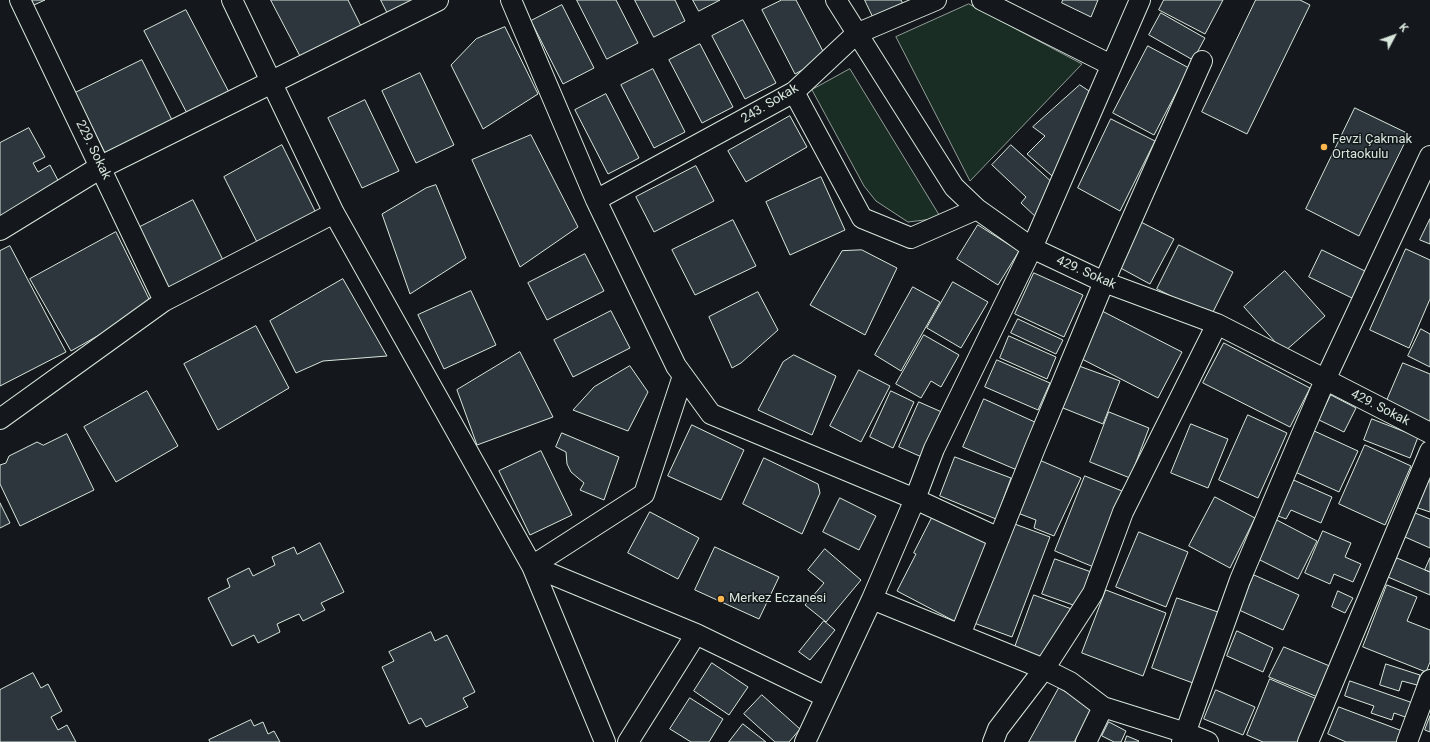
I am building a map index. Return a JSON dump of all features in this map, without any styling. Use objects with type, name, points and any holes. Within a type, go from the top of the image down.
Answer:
[{"type":"street","name":"229. Sokak","points":[[20,0],[164,301]]},
{"type":"street","points":[[232,0],[334,213],[532,566],[605,742]]},
{"type":"street","points":[[0,229],[101,167],[437,0]]},
{"type":"street","points":[[512,0],[596,200],[676,366],[712,414],[915,499],[999,538]]},
{"type":"street","name":"429. Sokak","points":[[836,0],[856,34],[954,187],[977,209],[1032,248],[1104,282],[1217,324],[1430,433]]},
{"type":"street","name":"243. Sokak","points":[[596,200],[794,92],[856,34],[936,0]]},
{"type":"street","points":[[982,0],[1111,65]]},
{"type":"street","points":[[805,742],[872,599],[915,499],[934,449],[1032,248],[1140,0]]},
{"type":"street","points":[[960,635],[1104,282],[1202,61]]},
{"type":"street","points":[[794,92],[862,218],[911,238],[977,209]]},
{"type":"street","points":[[1184,737],[1240,580],[1325,380],[1424,184],[1430,156]]},
{"type":"street","points":[[0,419],[164,301],[334,213]]},
{"type":"street","points":[[993,742],[998,729],[1044,669],[1093,593],[1124,512],[1217,324]]},
{"type":"street","points":[[532,566],[644,494],[683,376]]},
{"type":"street","points":[[1308,742],[1430,451]]},
{"type":"street","points":[[532,566],[696,634],[826,697]]},
{"type":"street","points":[[872,599],[1044,669],[1070,682],[1103,707],[1184,737],[1208,742]]},
{"type":"street","points":[[628,742],[696,634]]},
{"type":"street","points":[[1406,742],[1430,680]]},
{"type":"street","points":[[1086,742],[1103,707]]},
{"type":"green space","points":[[969,4],[1082,64],[970,181],[896,37]]},
{"type":"green space","points":[[850,69],[941,218],[908,222],[876,201],[864,186],[812,90]]},
{"type":"building","points":[[32,0],[45,0],[34,5]]},
{"type":"building","points":[[271,0],[348,0],[363,30],[303,61]]},
{"type":"building","points":[[381,0],[430,0],[400,16],[387,12]]},
{"type":"building","points":[[577,0],[616,0],[638,43],[607,59]]},
{"type":"building","points":[[635,0],[675,0],[685,21],[654,37]]},
{"type":"building","points":[[693,0],[720,0],[699,11]]},
{"type":"building","points":[[782,0],[796,0],[826,57],[795,74],[762,10]]},
{"type":"building","points":[[865,0],[901,0],[905,8],[876,23]]},
{"type":"building","points":[[1063,0],[1098,0],[1091,17],[1062,3]]},
{"type":"building","points":[[1164,0],[1223,0],[1205,34],[1159,10]]},
{"type":"building","points":[[1256,0],[1300,0],[1310,5],[1247,134],[1202,112]]},
{"type":"building","points":[[562,5],[594,68],[563,84],[531,21]]},
{"type":"building","points":[[186,10],[232,98],[190,119],[144,31]]},
{"type":"building","points":[[1161,13],[1205,38],[1193,60],[1149,35]]},
{"type":"building","points":[[743,20],[776,83],[745,99],[712,36]]},
{"type":"building","points":[[505,27],[538,94],[483,129],[451,65],[476,39]]},
{"type":"building","points":[[700,44],[733,107],[702,123],[669,60]]},
{"type":"building","points":[[1148,46],[1189,68],[1154,135],[1113,113]]},
{"type":"building","points":[[142,60],[174,124],[107,157],[75,93]]},
{"type":"building","points":[[653,69],[685,132],[654,148],[621,85]]},
{"type":"building","points":[[420,73],[454,145],[416,163],[382,91]]},
{"type":"building","points":[[1080,85],[1095,95],[1059,182],[1027,154],[1045,136],[1033,127]]},
{"type":"building","points":[[606,94],[639,158],[608,174],[575,110]]},
{"type":"building","points":[[365,100],[399,171],[362,188],[328,118]]},
{"type":"building","points":[[1355,108],[1409,134],[1359,236],[1306,209]]},
{"type":"building","points":[[790,116],[807,147],[746,182],[728,151]]},
{"type":"building","points":[[1111,119],[1155,141],[1120,211],[1078,188]]},
{"type":"building","points":[[29,128],[45,157],[33,163],[38,172],[50,165],[62,188],[0,221],[0,143]]},
{"type":"building","points":[[531,135],[578,227],[520,267],[472,160]]},
{"type":"building","points":[[282,145],[318,217],[261,250],[224,177]]},
{"type":"building","points":[[1011,145],[1054,184],[1038,219],[1021,203],[1026,197],[992,165]]},
{"type":"building","points":[[696,166],[714,201],[654,232],[636,197]]},
{"type":"building","points":[[821,177],[845,230],[790,255],[766,202]]},
{"type":"building","points":[[436,185],[466,258],[410,294],[382,214],[426,188]]},
{"type":"building","points":[[193,200],[224,262],[166,292],[134,230]]},
{"type":"building","points":[[1430,219],[1430,244],[1420,240]]},
{"type":"building","points":[[733,220],[756,266],[695,295],[672,250]]},
{"type":"building","points":[[1139,221],[1174,239],[1150,284],[1115,265]]},
{"type":"building","points":[[978,225],[1019,251],[998,285],[957,259]]},
{"type":"building","points":[[116,232],[152,305],[71,351],[30,279]]},
{"type":"building","points":[[1179,245],[1233,272],[1211,316],[1157,289]]},
{"type":"building","points":[[10,246],[66,352],[0,386],[0,251]]},
{"type":"building","points":[[1406,249],[1430,260],[1430,299],[1409,348],[1370,330]]},
{"type":"building","points":[[862,250],[897,268],[865,335],[810,305],[842,251]]},
{"type":"building","points":[[1322,250],[1369,273],[1356,300],[1309,277]]},
{"type":"building","points":[[585,254],[604,291],[547,320],[528,283]]},
{"type":"building","points":[[1285,271],[1325,316],[1284,352],[1244,307]]},
{"type":"building","points":[[1034,273],[1083,295],[1064,337],[1015,314]]},
{"type":"building","points":[[343,279],[387,356],[323,361],[296,373],[270,321]]},
{"type":"building","points":[[953,282],[988,302],[961,348],[927,328]]},
{"type":"building","points":[[913,287],[940,302],[901,371],[875,355]]},
{"type":"building","points":[[471,291],[496,345],[444,369],[418,315]]},
{"type":"building","points":[[758,292],[778,330],[741,363],[732,368],[709,317]]},
{"type":"building","points":[[611,311],[630,348],[573,377],[554,340]]},
{"type":"building","points":[[1102,311],[1182,352],[1158,398],[1078,357]]},
{"type":"building","points":[[1018,319],[1063,340],[1056,354],[1011,333]]},
{"type":"building","points":[[256,326],[289,388],[218,430],[184,364]]},
{"type":"building","points":[[1421,329],[1430,334],[1430,367],[1408,356]]},
{"type":"building","points":[[924,335],[959,355],[941,387],[931,381],[921,398],[896,384]]},
{"type":"building","points":[[1009,336],[1056,357],[1047,379],[1000,358]]},
{"type":"building","points":[[1224,343],[1310,388],[1290,427],[1203,383]]},
{"type":"building","points":[[520,352],[553,417],[477,445],[457,390]]},
{"type":"building","points":[[794,355],[836,376],[812,435],[758,410],[783,362]]},
{"type":"building","points":[[997,360],[1050,383],[1038,410],[985,387]]},
{"type":"building","points":[[1403,363],[1430,374],[1430,424],[1385,405]]},
{"type":"building","points":[[630,366],[648,392],[628,431],[573,410],[594,387]]},
{"type":"building","points":[[1079,366],[1120,381],[1103,424],[1063,408]]},
{"type":"building","points":[[859,370],[890,386],[861,442],[830,426]]},
{"type":"building","points":[[147,391],[178,446],[116,482],[84,427]]},
{"type":"building","points":[[891,391],[914,402],[893,448],[870,437]]},
{"type":"building","points":[[1331,395],[1356,408],[1344,432],[1319,420]]},
{"type":"building","points":[[984,399],[1037,423],[1017,470],[963,447]]},
{"type":"building","points":[[919,402],[944,413],[924,458],[899,447]]},
{"type":"building","points":[[1109,412],[1149,428],[1130,478],[1090,462]]},
{"type":"building","points":[[1248,415],[1287,433],[1258,498],[1219,480]]},
{"type":"building","points":[[1372,419],[1418,437],[1410,458],[1364,440]]},
{"type":"building","points":[[1191,424],[1228,439],[1208,488],[1171,473]]},
{"type":"building","points":[[692,425],[744,450],[721,500],[668,476]]},
{"type":"building","points":[[1312,430],[1358,451],[1339,492],[1293,471]]},
{"type":"building","points":[[562,433],[619,457],[604,500],[580,490],[584,483],[571,472],[567,464],[566,452],[556,447]]},
{"type":"building","points":[[67,434],[94,490],[20,526],[0,484],[0,465],[6,463],[9,456],[37,442],[43,445]]},
{"type":"building","points":[[1365,445],[1411,466],[1385,525],[1339,504]]},
{"type":"building","points":[[541,451],[572,515],[530,535],[499,471]]},
{"type":"building","points":[[955,457],[1011,478],[996,519],[940,496]]},
{"type":"building","points":[[764,458],[818,484],[820,493],[802,534],[743,504]]},
{"type":"building","points":[[1037,459],[1081,478],[1054,536],[1034,528],[1036,520],[1015,512]]},
{"type":"building","points":[[1085,476],[1127,493],[1096,568],[1055,551]]},
{"type":"building","points":[[1289,478],[1332,497],[1321,523],[1291,510],[1286,519],[1273,514]]},
{"type":"building","points":[[1425,479],[1430,481],[1430,512],[1415,507]]},
{"type":"building","points":[[1215,497],[1255,518],[1230,568],[1189,546]]},
{"type":"building","points":[[840,498],[876,516],[859,550],[823,532]]},
{"type":"building","points":[[0,503],[10,523],[0,528]]},
{"type":"building","points":[[650,512],[699,538],[678,579],[628,553]]},
{"type":"building","points":[[935,512],[989,538],[958,623],[897,591]]},
{"type":"building","points":[[1415,513],[1430,519],[1430,548],[1405,537]]},
{"type":"building","points":[[1273,518],[1317,541],[1298,579],[1254,557]]},
{"type":"building","points":[[1012,523],[1050,537],[1012,637],[974,623]]},
{"type":"building","points":[[1323,531],[1351,543],[1345,557],[1361,564],[1353,582],[1334,574],[1330,584],[1305,573]]},
{"type":"building","points":[[1139,532],[1188,552],[1166,607],[1116,587]]},
{"type":"building","points":[[320,543],[344,592],[321,603],[325,610],[303,621],[299,614],[277,624],[280,632],[258,643],[254,635],[232,646],[208,598],[230,587],[227,579],[249,568],[253,576],[275,565],[272,557],[294,547],[297,554]]},
{"type":"building","points":[[715,547],[779,577],[759,619],[695,590]]},
{"type":"building","points":[[825,549],[861,580],[826,622],[805,605],[824,583],[808,570]]},
{"type":"building","points":[[1397,558],[1430,572],[1430,595],[1388,577]]},
{"type":"building","points":[[1430,558],[1430,572],[1425,570]]},
{"type":"building","points":[[1055,559],[1094,573],[1076,606],[1042,594]]},
{"type":"building","points":[[1254,575],[1299,595],[1283,630],[1239,610]]},
{"type":"building","points":[[1387,585],[1417,597],[1407,621],[1430,630],[1430,662],[1426,672],[1363,647]]},
{"type":"building","points":[[1106,590],[1166,613],[1143,676],[1082,653]]},
{"type":"building","points":[[1338,591],[1353,598],[1345,613],[1332,607]]},
{"type":"building","points":[[1034,595],[1077,611],[1044,658],[1015,647]]},
{"type":"building","points":[[1177,598],[1218,612],[1193,683],[1152,668]]},
{"type":"building","points":[[824,621],[835,630],[810,660],[799,652]]},
{"type":"building","points":[[1237,631],[1273,648],[1263,672],[1227,656]]},
{"type":"building","points":[[431,632],[435,641],[447,635],[475,692],[463,698],[468,707],[426,727],[421,718],[409,724],[382,667],[394,661],[389,652]]},
{"type":"building","points":[[1284,647],[1332,667],[1320,698],[1269,677]]},
{"type":"building","points":[[712,663],[748,687],[729,715],[694,691]]},
{"type":"building","points":[[1386,664],[1420,675],[1417,685],[1402,681],[1399,691],[1380,685]]},
{"type":"building","points":[[33,673],[41,688],[48,684],[62,711],[51,717],[58,730],[67,725],[76,742],[0,742],[0,690]]},
{"type":"building","points":[[1270,679],[1319,700],[1301,742],[1263,742],[1247,735]]},
{"type":"building","points":[[1350,681],[1413,703],[1408,718],[1394,713],[1392,720],[1371,713],[1374,706],[1345,696]]},
{"type":"building","points":[[1059,688],[1094,708],[1074,742],[1029,742]]},
{"type":"building","points":[[1216,690],[1255,707],[1243,735],[1204,719]]},
{"type":"building","points":[[762,695],[800,729],[789,742],[775,742],[744,714]]},
{"type":"building","points":[[690,698],[723,719],[709,742],[691,742],[670,729]]},
{"type":"building","points":[[1339,707],[1405,732],[1401,742],[1346,742],[1328,734]]},
{"type":"building","points":[[1430,716],[1430,732],[1425,730]]},
{"type":"building","points":[[251,720],[254,726],[263,722],[268,734],[274,731],[280,742],[210,742],[209,740]]},
{"type":"building","points":[[1109,722],[1126,731],[1121,742],[1114,742],[1102,736]]},
{"type":"building","points":[[743,724],[766,742],[729,742]]},
{"type":"building","points":[[1127,736],[1139,741],[1125,742]]},
{"type":"place","name":"Fevzi Çakmak Ortaokulu","points":[[1324,147]]},
{"type":"place","name":"Merkez Eczanesi","points":[[721,599]]}]
